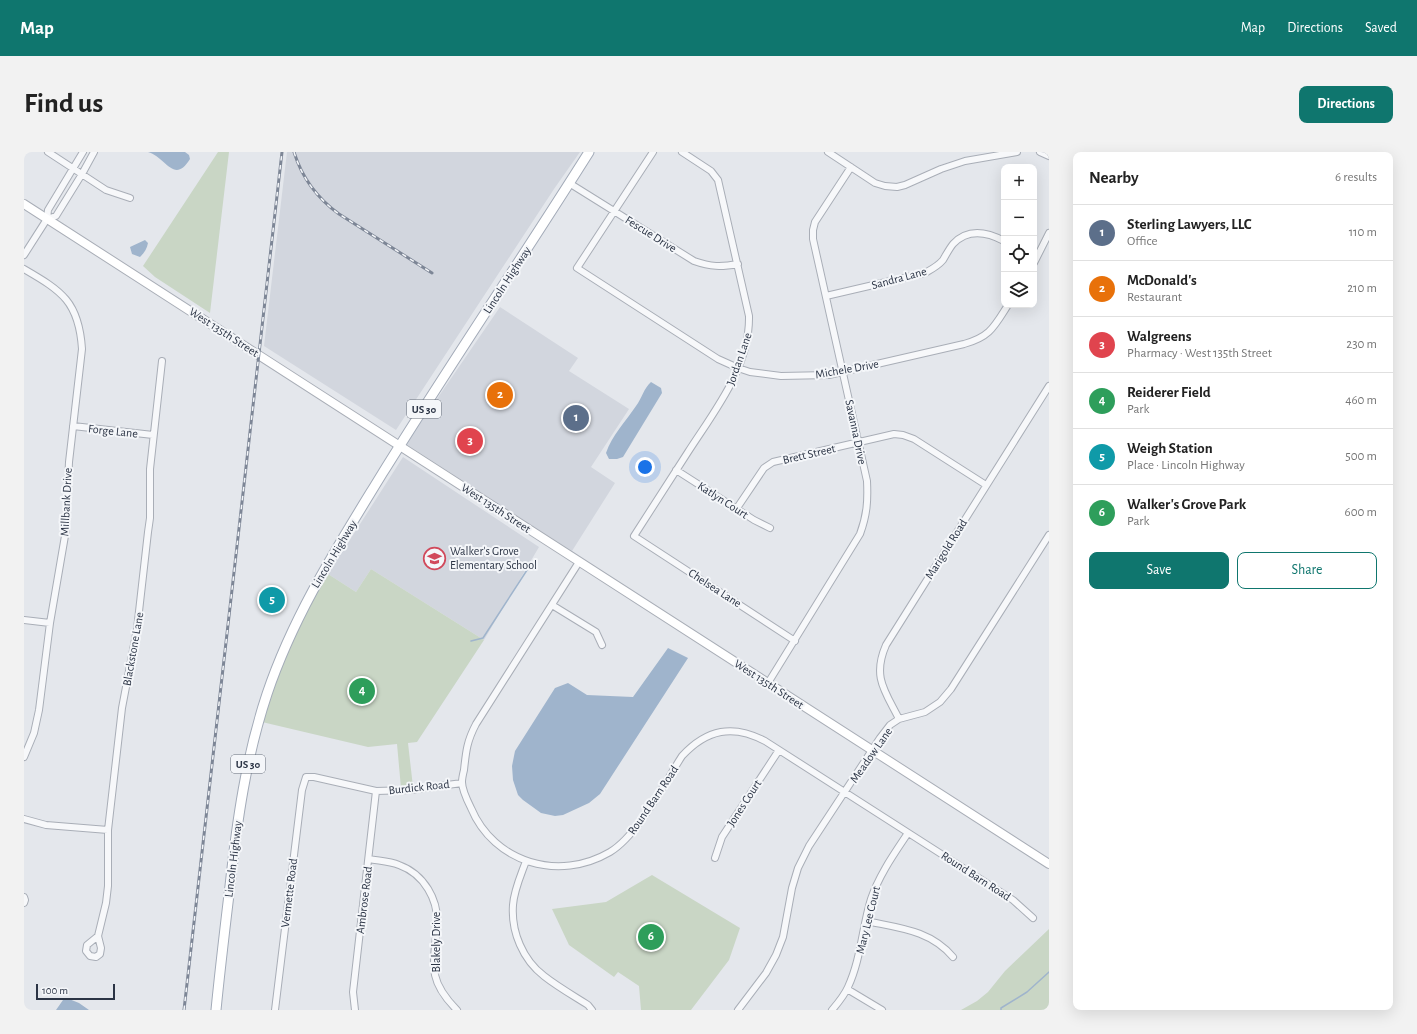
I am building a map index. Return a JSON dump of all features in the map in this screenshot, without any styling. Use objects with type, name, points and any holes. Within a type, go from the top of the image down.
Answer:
[{"type":"main road","name":"Lincoln Highway","points":[[216,1010],[238,817],[248,766],[268,693],[277,667],[310,594],[326,566],[400,446],[588,152]]},
{"type":"street","points":[[48,152],[106,190],[130,198]]},
{"type":"street","points":[[24,255],[47,219],[48,210],[83,152]]},
{"type":"street","points":[[47,219],[56,216],[94,152]]},
{"type":"street","points":[[615,212],[653,152]]},
{"type":"street","name":"Jordan Lane","points":[[634,536],[730,388],[746,346],[749,329],[749,316],[718,180],[711,171],[682,152]]},
{"type":"street","points":[[828,152],[875,183],[897,187],[905,185],[940,169],[965,161],[992,154],[1017,152]]},
{"type":"street","points":[[1040,152],[1049,156]]},
{"type":"street","name":"Savanna Drive","points":[[768,683],[857,540],[865,519],[868,502],[867,481],[815,246],[813,230],[815,222],[851,167]]},
{"type":"street","name":"Fescue Drive","points":[[569,183],[694,261],[707,266],[720,267],[738,264]]},
{"type":"street","name":"West 135th Street","points":[[24,204],[1049,864]]},
{"type":"street","name":"Michele Drive","points":[[615,212],[577,268],[718,359],[738,368],[781,376],[843,372],[975,341],[985,336],[994,328],[1006,308]]},
{"type":"street","name":"Sandra Lane","points":[[826,296],[926,273],[942,260],[953,244],[962,237],[972,233],[984,233],[1001,240]]},
{"type":"street","points":[[1037,256],[1049,233]]},
{"type":"street","name":"Millbank Drive","points":[[24,269],[58,290],[68,301],[76,316],[82,349],[69,462],[67,524],[50,623],[39,710],[34,733],[24,757]]},
{"type":"street","name":"Blackstone Lane","points":[[98,936],[106,903],[108,886],[108,830],[122,708],[140,602],[150,518],[150,476],[153,435],[162,361]]},
{"type":"street","name":"Marigold Road","points":[[899,719],[880,680],[880,657],[886,644],[1049,386]]},
{"type":"street","name":"Forge Lane","points":[[73,426],[153,435]]},
{"type":"street","name":"Brett Street","points":[[737,508],[764,468],[773,462],[894,434],[903,435],[914,439],[986,485]]},
{"type":"street","name":"Katlyn Court","points":[[676,470],[754,520],[770,528]]},
{"type":"street","name":"Meadow Lane","points":[[738,1010],[766,973],[776,955],[783,937],[792,888],[798,868],[809,846],[890,725],[899,719],[925,712],[940,702],[951,689],[1049,535]]},
{"type":"street","name":"Chelsea Lane","points":[[634,536],[795,641]]},
{"type":"street","name":"Round Barn Road","points":[[579,562],[476,724],[469,738],[465,754],[462,783],[474,815],[482,828],[506,851],[526,861],[543,866],[559,867],[578,865],[595,860],[611,851],[624,841],[635,828],[682,756],[692,746],[716,732],[731,730],[744,732],[757,737],[779,750],[1013,900],[1032,918]]},
{"type":"street","points":[[552,605],[596,632],[602,645]]},
{"type":"street","points":[[24,620],[50,623]]},
{"type":"street","name":"Jones Court","points":[[715,858],[722,837],[779,750]]},
{"type":"street","name":"Burdick Road","points":[[306,777],[314,777],[376,791],[410,790],[462,783]]},
{"type":"street","name":"Vermette Road","points":[[275,1010],[302,790],[306,777]]},
{"type":"street","name":"Ambrose Road","points":[[355,1010],[353,992],[376,791]]},
{"type":"street","points":[[24,819],[46,825],[108,830]]},
{"type":"street","name":"Mary Lee Court","points":[[832,1010],[847,989],[858,960],[871,900],[878,882],[908,833]]},
{"type":"street","name":"Blakely Drive","points":[[369,859],[400,865],[423,882],[432,895],[436,910],[437,924],[434,963],[435,976],[447,1001],[457,1010]]},
{"type":"street","points":[[526,861],[516,888],[513,905],[513,922],[521,947],[532,965],[544,976],[588,1005],[592,1010]]},
{"type":"street","points":[[24,897],[24,903]]},
{"type":"street","points":[[866,921],[920,933],[944,948],[953,957]]},
{"type":"street","points":[[847,989],[882,1010]]},
{"type":"shaded area","points":[[287,152],[580,152],[554,189],[396,430],[264,346]]},
{"type":"shaded area","points":[[500,307],[578,358],[569,371],[629,409],[591,467],[615,483],[572,551],[406,444]]},
{"type":"shaded area","name":"Walker's Grove Elementary School","points":[[403,457],[539,547],[484,640],[371,569],[356,592],[328,574]]},
{"type":"green space","points":[[218,152],[229,152],[210,313],[155,277],[143,266]]},
{"type":"green space","points":[[371,569],[484,640],[417,742],[408,743],[413,787],[401,788],[397,744],[368,747],[262,722],[284,660],[311,601],[328,574],[356,592]]},
{"type":"green space","points":[[652,875],[740,928],[729,960],[691,1010],[641,1010],[639,986],[618,972],[614,977],[569,945],[552,909],[606,902]]},
{"type":"green space","points":[[1049,929],[1049,1010],[961,1010],[977,1001],[988,992],[1005,971]]},
{"type":"water","points":[[148,152],[185,152],[189,155],[190,159],[179,170],[174,170]]},
{"type":"water","points":[[145,240],[148,245],[140,257],[132,254],[130,247]]},
{"type":"water","points":[[651,382],[661,388],[662,393],[623,457],[609,459],[606,453],[612,440]]},
{"type":"water","points":[[668,648],[688,658],[600,794],[589,803],[563,815],[555,816],[541,813],[523,800],[518,795],[513,780],[512,766],[515,751],[555,688],[568,683],[587,695],[633,697]]},
{"type":"water","points":[[69,999],[79,1003],[89,1010],[56,1010],[63,1000]]},
{"type":"waterway","points":[[471,641],[483,638],[529,567]]},
{"type":"waterway","points":[[1001,1010],[1001,1008],[1027,992],[1049,972]]},
{"type":"railway","points":[[184,1010],[282,152]]},
{"type":"railway","points":[[294,152],[301,170],[311,187],[331,208],[432,273]]},
{"type":"place","name":"McDonald's","points":[[500,395]]},
{"type":"place","name":"Sterling Lawyers, LLC","points":[[576,418]]},
{"type":"place","name":"Walgreens","points":[[470,441]]},
{"type":"place","name":"Walker's Grove Elementary School","points":[[435,558]]},
{"type":"place","name":"Weigh Station","points":[[272,600]]},
{"type":"place","name":"Reiderer Field","points":[[362,691]]},
{"type":"place","name":"Walker's Grove Park","points":[[651,937]]}]
